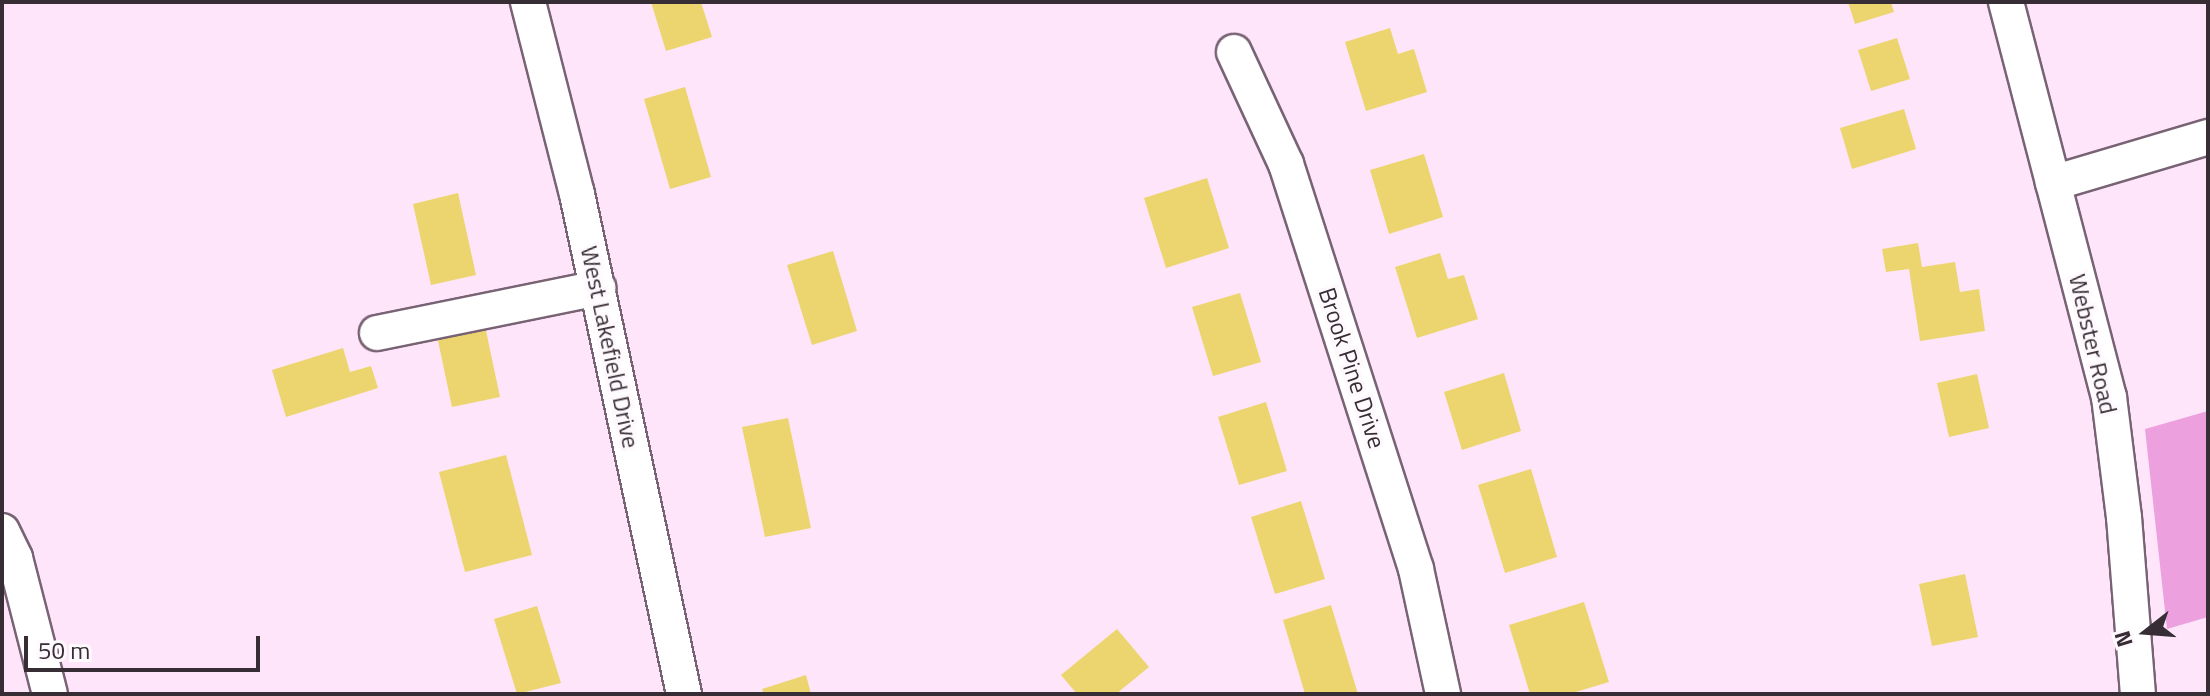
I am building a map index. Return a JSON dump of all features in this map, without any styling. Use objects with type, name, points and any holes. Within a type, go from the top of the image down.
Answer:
[{"type":"street","name":"West Lakefield Drive","points":[[528,2],[577,194],[684,694]]},
{"type":"street","name":"Webster Road","points":[[2006,2],[2109,397],[2124,517],[2138,694]]},
{"type":"street","name":"Brook Pine Drive","points":[[1234,52],[1286,164],[1416,569],[1443,694]]},
{"type":"street","points":[[2053,183],[2208,137]]},
{"type":"street","points":[[377,333],[598,288]]},
{"type":"street","points":[[2,531],[15,558],[50,694]]},
{"type":"shaded area","points":[[2208,411],[2208,617],[2167,629],[2145,429]]},
{"type":"building","points":[[651,2],[701,2],[712,37],[666,51]]},
{"type":"building","points":[[1848,2],[1891,2],[1894,12],[1855,24]]},
{"type":"building","points":[[1390,28],[1398,54],[1414,49],[1427,92],[1366,111],[1345,42]]},
{"type":"building","points":[[1897,38],[1910,79],[1871,91],[1858,50]]},
{"type":"building","points":[[685,87],[711,177],[670,189],[644,99]]},
{"type":"building","points":[[1904,109],[1916,149],[1852,169],[1840,128]]},
{"type":"building","points":[[1424,154],[1443,217],[1389,234],[1370,170]]},
{"type":"building","points":[[1207,178],[1229,248],[1166,268],[1144,198]]},
{"type":"building","points":[[458,193],[476,275],[431,285],[413,204]]},
{"type":"building","points":[[1918,243],[1922,267],[1955,262],[1960,292],[1979,289],[1985,331],[1920,341],[1909,269],[1886,272],[1882,249]]},
{"type":"building","points":[[833,251],[857,331],[812,345],[787,265]]},
{"type":"building","points":[[1440,253],[1448,279],[1464,275],[1478,319],[1417,338],[1395,267]]},
{"type":"building","points":[[1240,293],[1261,362],[1213,376],[1192,307]]},
{"type":"building","points":[[485,326],[500,397],[452,407],[437,336]]},
{"type":"building","points":[[343,348],[350,372],[371,366],[378,388],[286,417],[272,370]]},
{"type":"building","points":[[1504,373],[1521,431],[1462,450],[1444,392]]},
{"type":"building","points":[[1977,374],[1989,428],[1949,437],[1937,383]]},
{"type":"building","points":[[1266,402],[1287,471],[1239,485],[1218,417]]},
{"type":"building","points":[[788,418],[811,528],[765,537],[742,427]]},
{"type":"building","points":[[506,455],[532,555],[465,572],[439,472]]},
{"type":"building","points":[[1531,469],[1557,557],[1505,573],[1478,485]]},
{"type":"building","points":[[1301,501],[1325,579],[1275,594],[1251,517]]},
{"type":"building","points":[[1965,574],[1978,637],[1932,646],[1919,584]]},
{"type":"building","points":[[1584,602],[1609,682],[1569,694],[1530,694],[1509,625]]},
{"type":"building","points":[[1331,605],[1358,694],[1305,694],[1283,620]]},
{"type":"building","points":[[537,606],[561,683],[517,694],[494,619]]},
{"type":"building","points":[[1117,629],[1149,667],[1116,694],[1077,694],[1061,675]]},
{"type":"building","points":[[806,675],[811,694],[764,694],[762,689]]}]
